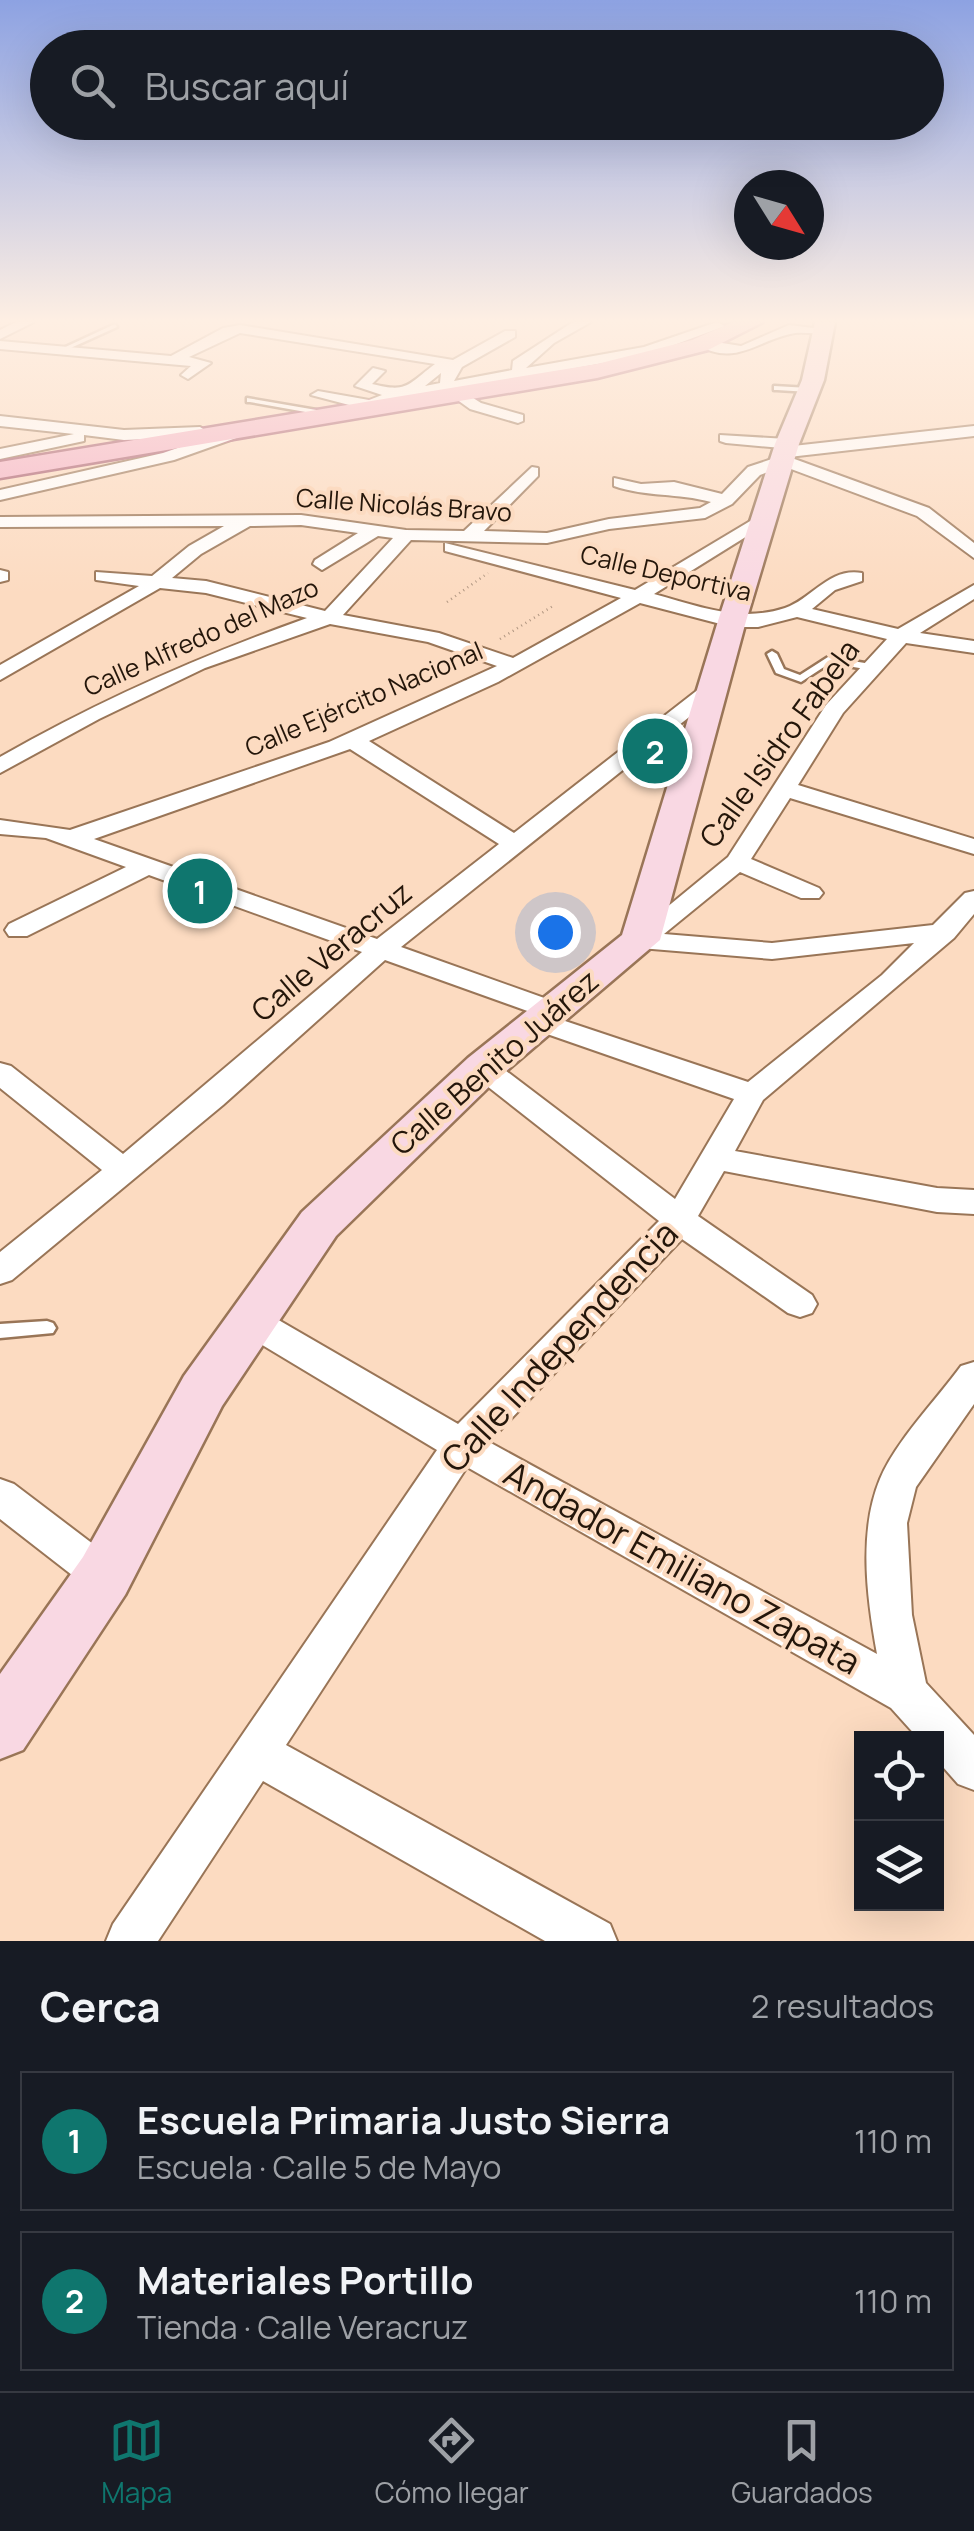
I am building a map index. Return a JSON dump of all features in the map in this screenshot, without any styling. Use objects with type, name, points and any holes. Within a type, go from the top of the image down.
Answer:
[{"type":"main road","points":[[1,487],[307,413]]},
{"type":"main road","points":[[640,940],[685,777],[767,516],[785,452],[790,413]]},
{"type":"main road","name":"Calle Benito Juárez","points":[[0,1728],[104,1576],[203,1391],[319,1224],[360,1180],[483,1068],[640,940]]},
{"type":"street","points":[[499,413],[518,418]]},
{"type":"street","points":[[0,421],[158,436],[247,428]]},
{"type":"street","points":[[965,431],[974,439]]},
{"type":"street","name":"Calle Nicolás Bravo","points":[[0,522],[333,521],[406,535],[547,538],[705,513],[726,500],[754,471],[785,452],[819,452],[965,431]]},
{"type":"street","points":[[0,454],[104,433]]},
{"type":"street","points":[[726,438],[785,452],[924,512],[969,543]]},
{"type":"street","points":[[469,536],[532,472]]},
{"type":"street","points":[[620,482],[640,489],[674,487],[726,500]]},
{"type":"street","points":[[614,502],[663,517]]},
{"type":"street","points":[[62,520],[86,505]]},
{"type":"street","name":"Calle Ejército Nacional","points":[[71,838],[350,739],[513,664],[638,598],[767,516]]},
{"type":"street","points":[[0,674],[137,598],[195,550],[245,521]]},
{"type":"street","points":[[322,564],[377,529]]},
{"type":"street","name":"Calle Deportiva","points":[[406,535],[732,621],[758,621],[797,611],[901,636],[974,647]]},
{"type":"street","name":"Calle Alfredo del Mazo","points":[[0,766],[92,714],[198,664],[330,617],[406,535]]},
{"type":"street","points":[[104,576],[158,580],[408,631],[513,664]]},
{"type":"street","points":[[797,611],[828,586],[856,577]]},
{"type":"street","name":"Calle Isidro Fabela","points":[[640,940],[737,862],[834,710],[871,667],[901,636],[974,591]]},
{"type":"street","name":"Calle Veracruz","points":[[0,1271],[380,950],[712,690]]},
{"type":"street","points":[[350,739],[517,845]]},
{"type":"street","points":[[785,789],[974,847]]},
{"type":"street","points":[[0,827],[23,826],[71,838],[380,950],[752,1094]]},
{"type":"street","points":[[737,862],[810,893]]},
{"type":"street","points":[[18,930],[146,866]]},
{"type":"street","name":"Calle Independencia","points":[[130,1941],[460,1444],[632,1275],[680,1220],[752,1094],[946,932],[974,899]]},
{"type":"street","points":[[640,940],[772,951],[946,932]]},
{"type":"street","points":[[483,1068],[680,1220],[800,1304]]},
{"type":"street","points":[[0,1073],[123,1170]]},
{"type":"street","points":[[715,1158],[937,1200],[974,1202]]},
{"type":"street","name":"Andador Emiliano Zapata","points":[[251,1321],[460,1444],[906,1693]]},
{"type":"street","points":[[974,1376],[898,1481],[887,1523],[892,1615],[906,1693],[974,1768]]},
{"type":"street","points":[[0,1496],[104,1576]]},
{"type":"street","points":[[256,1752],[594,1941]]},
{"type":"lane","points":[[772,654],[780,671],[801,680],[828,660],[871,667]]},
{"type":"lane","points":[[627,758],[685,777]]},
{"type":"lane","points":[[0,1331],[47,1328]]},
{"type":"path","points":[[447,602],[504,562]]},
{"type":"path","points":[[480,653],[553,606]]},
{"type":"place","name":"Materiales Portillo","points":[[655,751]]},
{"type":"place","name":"Escuela Primaria Justo Sierra","points":[[200,891]]}]
